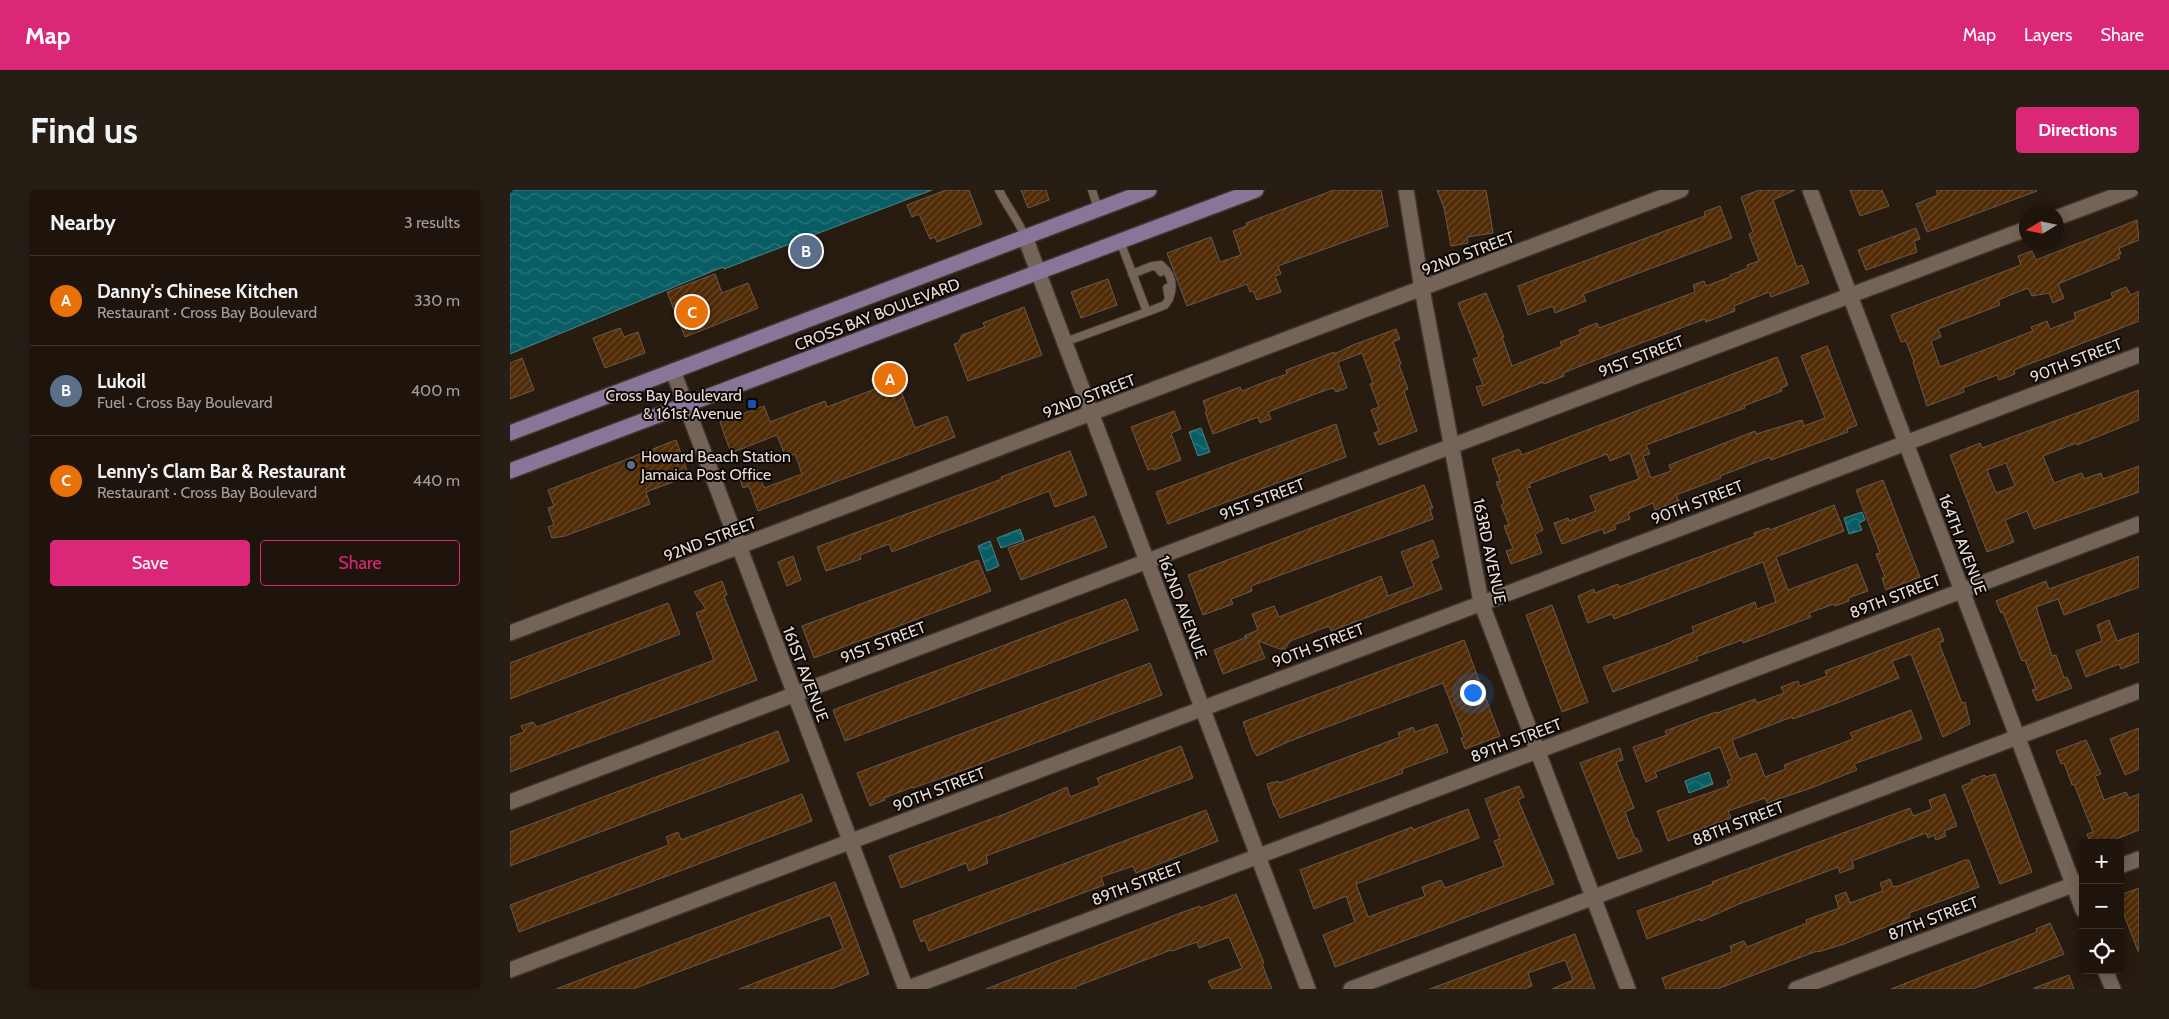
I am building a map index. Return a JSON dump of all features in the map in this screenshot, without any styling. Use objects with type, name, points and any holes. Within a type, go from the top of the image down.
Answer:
[{"type":"main road","name":"CROSS BAY BOULEVARD","points":[[510,433],[1148,190]]},
{"type":"main road","name":"CROSS BAY BOULEVARD","points":[[510,471],[1256,190]]},
{"type":"street","name":"163RD AVENUE","points":[[1406,190],[1422,289],[1481,602],[1628,989]]},
{"type":"street","name":"92ND STREET","points":[[510,633],[1681,190]]},
{"type":"street","name":"164TH AVENUE","points":[[1810,190],[2017,737],[2078,882]]},
{"type":"street","points":[[2064,215],[2131,190]]},
{"type":"street","name":"91ST STREET","points":[[510,802],[2019,232]]},
{"type":"street","name":"162ND AVENUE","points":[[1025,237],[1308,989]]},
{"type":"street","name":"90TH STREET","points":[[510,970],[2139,355]]},
{"type":"street","name":"161ST AVENUE","points":[[673,371],[906,989]]},
{"type":"street","name":"89TH STREET","points":[[906,989],[2139,524]]},
{"type":"street","name":"88TH STREET","points":[[1350,989],[2139,691]]},
{"type":"street","points":[[2124,865],[2139,859]]},
{"type":"street","name":"87TH STREET","points":[[1796,989],[2078,882]]},
{"type":"street","points":[[2107,974],[2113,989]]},
{"type":"lane","points":[[999,190],[1005,204],[1019,220],[1025,237]]},
{"type":"lane","points":[[1092,190],[1098,209]]},
{"type":"lane","points":[[1120,241],[1146,312]]},
{"type":"lane","points":[[1065,342],[1165,305],[1172,290],[1172,282],[1167,270],[1161,265],[1152,266],[1132,274]]},
{"type":"lane","points":[[1152,266],[1157,267],[1161,272]]},
{"type":"lane","points":[[1167,288],[1169,299]]},
{"type":"water","points":[[510,190],[932,190],[724,269],[723,267],[510,354]]},
{"type":"water","points":[[1201,428],[1210,452],[1198,456],[1189,432]]},
{"type":"water","points":[[1862,512],[1865,520],[1859,523],[1862,530],[1849,534],[1844,518]]},
{"type":"water","points":[[1020,529],[1024,540],[1001,548],[997,538]]},
{"type":"water","points":[[990,541],[999,566],[987,571],[978,546]]},
{"type":"water","points":[[1709,772],[1713,784],[1689,793],[1685,781]]},
{"type":"building","points":[[946,190],[969,190],[982,224],[937,242],[935,237],[930,239],[919,214],[912,217],[907,205]]},
{"type":"building","points":[[1021,190],[1046,190],[1049,200],[1028,208]]},
{"type":"building","points":[[1334,190],[1381,190],[1388,226],[1278,266],[1281,274],[1275,276],[1281,292],[1257,300],[1253,291],[1250,292],[1247,284],[1187,306],[1167,253],[1211,237],[1220,262],[1241,255],[1233,231],[1247,226],[1246,223]]},
{"type":"building","points":[[1437,190],[1486,190],[1493,233],[1467,237],[1468,243],[1451,246],[1444,208]]},
{"type":"building","points":[[1759,190],[1795,190],[1773,200],[1797,267],[1802,265],[1809,283],[1771,297],[1769,292],[1734,306],[1735,311],[1706,322],[1705,319],[1588,363],[1563,373],[1564,376],[1544,384],[1543,382],[1483,406],[1476,387],[1483,385],[1473,359],[1479,357],[1458,303],[1486,293],[1504,337],[1502,337],[1512,366],[1562,346],[1560,342],[1581,334],[1579,330],[1597,323],[1599,328],[1695,292],[1693,285],[1704,281],[1706,286],[1730,277],[1730,275],[1748,268],[1747,265],[1759,261],[1749,234],[1753,232],[1741,197]]},
{"type":"building","points":[[1850,190],[1882,190],[1889,206],[1860,216]]},
{"type":"building","points":[[1936,190],[2037,191],[1927,232],[1916,204],[1938,195]]},
{"type":"building","points":[[1720,206],[1732,238],[1583,294],[1586,301],[1555,313],[1553,306],[1528,315],[1518,286],[1705,216],[1704,212]]},
{"type":"building","points":[[2137,220],[2139,240],[2119,248],[2121,254],[2118,255],[2120,258],[2058,284],[2064,298],[2053,303],[2049,293],[2032,296],[2028,288],[1998,300],[2000,305],[1938,329],[1941,337],[1931,341],[1940,367],[2033,331],[2031,327],[2047,321],[2050,329],[2076,319],[2074,313],[2113,298],[2111,293],[2126,287],[2131,295],[2139,291],[2139,321],[2014,370],[2015,374],[1999,380],[1997,375],[1963,388],[1964,392],[1927,406],[1906,341],[1901,342],[1891,315],[2021,265],[2018,256],[2032,251],[2036,260]]},
{"type":"building","points":[[1916,228],[1920,239],[1914,241],[1917,252],[1866,270],[1858,250]]},
{"type":"building","points":[[813,239],[817,249],[797,256],[793,246]]},
{"type":"building","points":[[715,274],[722,293],[748,283],[758,308],[685,337],[667,292]]},
{"type":"building","points":[[1108,279],[1117,305],[1081,318],[1071,292]]},
{"type":"building","points":[[1024,307],[1042,355],[968,381],[954,344],[958,343],[962,335],[985,327],[983,323]]},
{"type":"building","points":[[620,328],[624,337],[638,332],[645,353],[605,368],[593,338]]},
{"type":"building","points":[[1396,329],[1400,339],[1393,342],[1408,389],[1404,391],[1417,431],[1379,445],[1374,433],[1379,431],[1371,410],[1379,407],[1370,384],[1373,383],[1362,353],[1338,362],[1347,388],[1336,392],[1334,388],[1329,389],[1268,412],[1271,419],[1260,423],[1258,417],[1213,434],[1203,401],[1240,387],[1242,391],[1287,374],[1286,370],[1334,352],[1334,354]]},
{"type":"building","points":[[1827,346],[1857,425],[1847,429],[1848,432],[1771,460],[1770,457],[1720,476],[1721,478],[1676,495],[1679,501],[1655,510],[1653,503],[1628,513],[1630,519],[1614,525],[1616,529],[1604,534],[1603,529],[1562,544],[1554,523],[1568,518],[1569,521],[1596,511],[1590,496],[1639,479],[1630,453],[1610,461],[1607,454],[1529,484],[1531,487],[1527,488],[1543,530],[1535,534],[1542,553],[1511,564],[1506,551],[1513,549],[1504,526],[1509,525],[1501,505],[1504,503],[1496,482],[1500,481],[1492,459],[1519,449],[1522,455],[1777,357],[1788,385],[1781,388],[1782,391],[1744,406],[1745,408],[1646,445],[1650,454],[1643,456],[1651,478],[1671,471],[1669,465],[1755,431],[1756,434],[1802,420],[1804,426],[1825,418],[1801,356]]},
{"type":"building","points":[[522,358],[534,390],[510,399],[510,363]]},
{"type":"building","points":[[893,370],[915,428],[947,416],[955,437],[758,511],[749,486],[743,488],[739,476],[757,469],[764,488],[802,474],[795,454],[786,458],[777,435],[731,453],[720,422],[764,406],[770,422],[825,401],[827,407],[875,389],[871,379]]},
{"type":"building","points":[[2139,390],[2139,420],[2077,445],[2076,443],[2043,456],[2054,483],[2082,473],[2084,479],[2101,473],[2103,479],[2139,466],[2139,492],[2034,529],[2027,511],[2005,520],[2014,542],[1987,552],[1950,455],[1980,443],[1982,448]],"holes":[[[2006,463],[2015,486],[1996,493],[1987,470]]]},
{"type":"building","points":[[1174,411],[1181,429],[1171,433],[1181,460],[1154,470],[1153,468],[1148,470],[1131,427]]},
{"type":"building","points":[[1336,424],[1346,457],[1168,524],[1156,492]]},
{"type":"building","points":[[676,440],[689,476],[646,492],[650,504],[565,536],[552,538],[548,527],[554,525],[548,508],[554,506],[548,490]]},
{"type":"building","points":[[1070,451],[1087,495],[1055,507],[1049,491],[892,552],[889,544],[860,555],[861,559],[826,571],[817,547],[1002,479],[1001,477]]},
{"type":"building","points":[[1883,480],[1920,577],[1886,590],[1882,578],[1885,577],[1876,554],[1880,553],[1856,490]]},
{"type":"building","points":[[1424,485],[1433,508],[1430,509],[1433,519],[1251,586],[1252,591],[1231,599],[1233,604],[1203,615],[1188,575]]},
{"type":"building","points":[[1834,505],[1844,531],[1776,557],[1788,590],[1857,564],[1868,591],[1848,598],[1849,601],[1809,613],[1811,617],[1743,643],[1742,640],[1696,657],[1698,660],[1613,692],[1603,667],[1672,642],[1694,632],[1692,627],[1755,602],[1757,609],[1776,602],[1763,562],[1614,619],[1612,614],[1588,623],[1578,596],[1594,589],[1595,593],[1618,584],[1619,587],[1755,536],[1754,533],[1769,528],[1770,530]]},
{"type":"building","points":[[1094,516],[1107,547],[1021,580],[1008,548]]},
{"type":"building","points":[[1433,540],[1439,557],[1431,561],[1442,589],[1331,631],[1329,626],[1290,641],[1285,649],[1258,641],[1265,658],[1223,674],[1214,650],[1247,637],[1244,636],[1258,630],[1252,614],[1274,606],[1279,617],[1381,576],[1388,596],[1414,586],[1401,552]]},
{"type":"building","points":[[793,556],[801,580],[787,586],[778,562]]},
{"type":"building","points":[[2139,556],[2139,587],[2064,615],[2058,599],[2036,607],[2052,656],[2056,655],[2064,678],[2067,677],[2072,688],[2037,701],[2032,690],[2036,689],[2025,660],[2022,661],[2003,612],[2001,613],[1996,601],[2046,581],[2049,589]]},
{"type":"building","points":[[978,560],[991,591],[814,658],[802,626]]},
{"type":"building","points":[[722,581],[727,595],[724,596],[757,680],[510,772],[510,737],[524,732],[521,726],[533,722],[537,727],[714,660],[696,613],[706,609],[694,592]]},
{"type":"building","points":[[1126,599],[1138,630],[845,741],[833,710]]},
{"type":"building","points":[[668,603],[680,634],[510,699],[510,663]]},
{"type":"building","points":[[1552,605],[1588,702],[1562,712],[1526,615]]},
{"type":"building","points":[[2109,620],[2117,641],[2139,633],[2139,662],[2121,669],[2119,664],[2086,677],[2076,651],[2102,641],[2097,625]]},
{"type":"building","points":[[1939,628],[1944,641],[1939,643],[1962,703],[1965,702],[1970,724],[1943,737],[1911,654],[1892,661],[1899,678],[1837,703],[1793,719],[1792,717],[1732,740],[1739,759],[1756,753],[1765,777],[1786,769],[1784,765],[1853,739],[1850,733],[1911,710],[1922,739],[1854,764],[1857,770],[1811,788],[1767,803],[1765,798],[1728,811],[1731,818],[1668,841],[1657,811],[1729,786],[1727,781],[1732,779],[1720,747],[1655,772],[1657,777],[1646,782],[1633,747],[1667,735],[1665,731],[1716,712],[1755,699],[1757,703],[1784,693],[1781,687],[1798,681],[1800,686],[1827,676],[1825,671]]},
{"type":"building","points":[[1464,640],[1500,736],[1465,749],[1461,738],[1464,737],[1443,683],[1290,741],[1257,756],[1253,750],[1243,722]]},
{"type":"building","points":[[1150,663],[1162,695],[964,770],[884,798],[885,800],[870,806],[857,773]]},
{"type":"building","points":[[1437,724],[1448,752],[1402,769],[1403,773],[1280,818],[1267,784],[1278,781],[1279,783],[1400,737],[1398,733],[1413,727],[1415,732]]},
{"type":"building","points":[[2139,728],[2139,769],[2125,775],[2110,739]]},
{"type":"building","points":[[778,731],[789,761],[510,866],[510,832]]},
{"type":"building","points":[[2086,740],[2101,774],[2095,776],[2104,800],[2126,792],[2129,798],[2139,794],[2139,830],[2116,839],[2089,839],[2087,834],[2093,832],[2074,784],[2072,785],[2064,763],[2061,764],[2056,751]]},
{"type":"building","points":[[1181,746],[1193,778],[986,856],[988,863],[969,871],[966,863],[901,888],[889,856],[1005,814],[1067,787],[1070,797],[1100,785],[1097,778]]},
{"type":"building","points":[[1620,748],[1623,760],[1616,762],[1634,808],[1625,812],[1635,839],[1637,838],[1642,851],[1618,859],[1580,763]]},
{"type":"building","points":[[1995,774],[2032,872],[2000,884],[1962,786],[1972,782],[1971,780]]},
{"type":"building","points":[[1519,786],[1524,797],[1518,800],[1554,884],[1335,967],[1323,935],[1355,922],[1346,896],[1314,909],[1300,870],[1412,827],[1413,830],[1468,809],[1479,838],[1356,884],[1368,917],[1425,896],[1422,887],[1441,880],[1445,888],[1504,866],[1494,841],[1500,839],[1485,799]]},
{"type":"building","points":[[802,794],[812,821],[519,932],[510,905],[669,845],[666,837],[678,832],[681,840]]},
{"type":"building","points":[[1945,794],[1957,826],[1944,831],[1946,836],[1936,840],[1934,835],[1928,838],[1926,833],[1852,861],[1854,868],[1840,873],[1838,867],[1739,904],[1701,921],[1700,919],[1647,939],[1637,911],[1713,884],[1712,882],[1910,808],[1913,816],[1932,809],[1929,800]]},
{"type":"building","points":[[1206,810],[1218,841],[1136,873],[1133,866],[1101,877],[1104,885],[929,951],[925,940],[921,942],[913,921]]},
{"type":"building","points":[[1969,860],[1979,887],[1909,913],[1910,917],[1844,944],[1817,951],[1717,989],[1666,989],[1662,978],[1732,952],[1730,946],[1744,941],[1747,947],[1807,923],[1806,920],[1839,908],[1835,896],[1846,892],[1850,903],[1883,891],[1880,883],[1890,879],[1893,887],[1898,886]]},
{"type":"building","points":[[835,882],[869,974],[831,989],[739,989],[843,949],[830,915],[633,989],[556,989]]},
{"type":"building","points":[[2139,888],[2139,951],[2124,915],[2124,894]]},
{"type":"building","points":[[1236,894],[1264,963],[1262,964],[1272,989],[1212,989],[1208,981],[1242,968],[1229,937],[1199,948],[1197,942],[1171,950],[1075,987],[1076,989],[986,989],[1183,912],[1200,906],[1201,908]]},
{"type":"building","points":[[2050,923],[2064,954],[1973,989],[1891,989],[2037,932],[2036,929]]},
{"type":"building","points":[[1575,934],[1595,989],[1552,989],[1573,980],[1565,960],[1528,973],[1532,986],[1524,989],[1430,989]]},
{"type":"building","points":[[2069,975],[2074,989],[2034,989],[2034,988]]},
{"type":"place","name":"Lukoil","points":[[806,251]]},
{"type":"place","name":"Lenny's Clam Bar & Restaurant","points":[[692,312]]},
{"type":"place","name":"Danny's Chinese Kitchen","points":[[890,379]]},
{"type":"place","name":"Cross Bay Boulevard & 161st Avenue","points":[[752,404]]},
{"type":"place","name":"Howard Beach Station Jamaica Post Office","points":[[631,465]]}]
